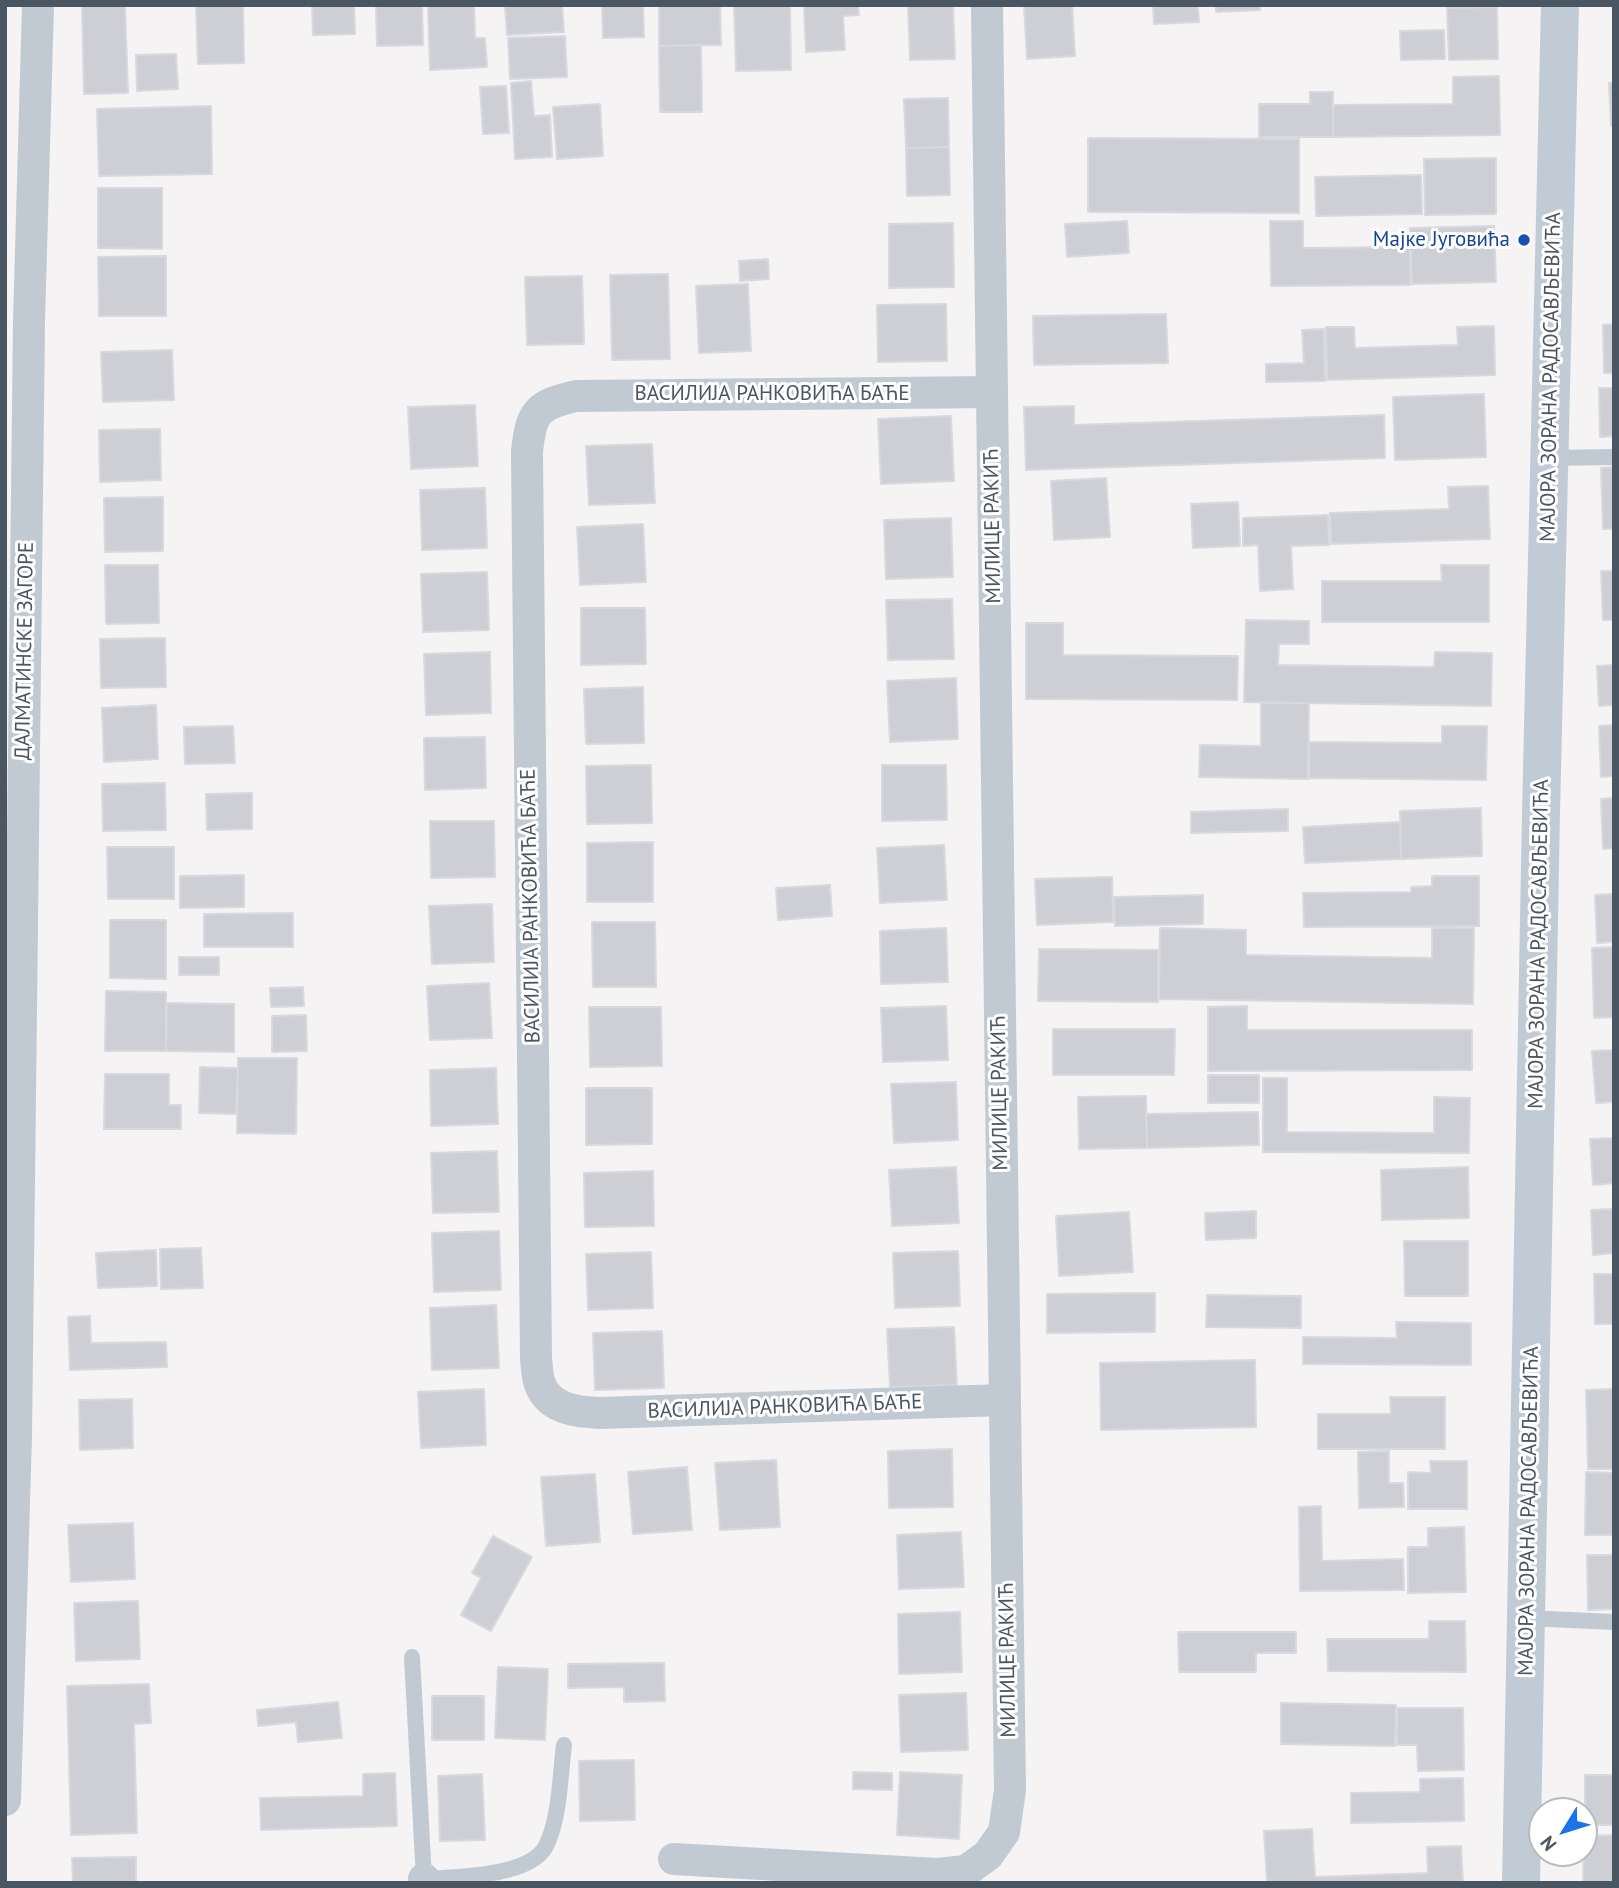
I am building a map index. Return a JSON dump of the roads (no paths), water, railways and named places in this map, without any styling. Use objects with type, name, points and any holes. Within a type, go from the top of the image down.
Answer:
[{"type":"main road","name":"МАЈОРА ЗОРАНА РАДОСАВЉЕВИЋА","points":[[1521,1883],[1540,839],[1560,5]]},
{"type":"street","name":"ДАЛМАТИНСКЕ ЗАГОРЕ","points":[[5,1800],[16,1437],[29,336],[38,5]]},
{"type":"street","name":"МИЛИЦЕ РАКИЋ","points":[[674,1858],[937,1874],[965,1871],[988,1855],[1004,1832],[1010,1790],[987,5]]},
{"type":"street","name":"ВАСИЛИЈА РАНКОВИЋА БАЋЕ","points":[[992,392],[576,396],[548,404],[536,414],[530,429],[527,452],[536,1359],[539,1382],[547,1397],[560,1406],[577,1412],[1004,1400]]},
{"type":"lane","points":[[1549,458],[1614,457]]},
{"type":"lane","points":[[1526,1618],[1614,1622]]},
{"type":"lane","points":[[412,1657],[425,1881],[508,1871],[533,1860],[545,1848],[556,1815],[564,1745]]},
{"type":"place","name":"Мајке Југовића","points":[[1524,240]]}]
